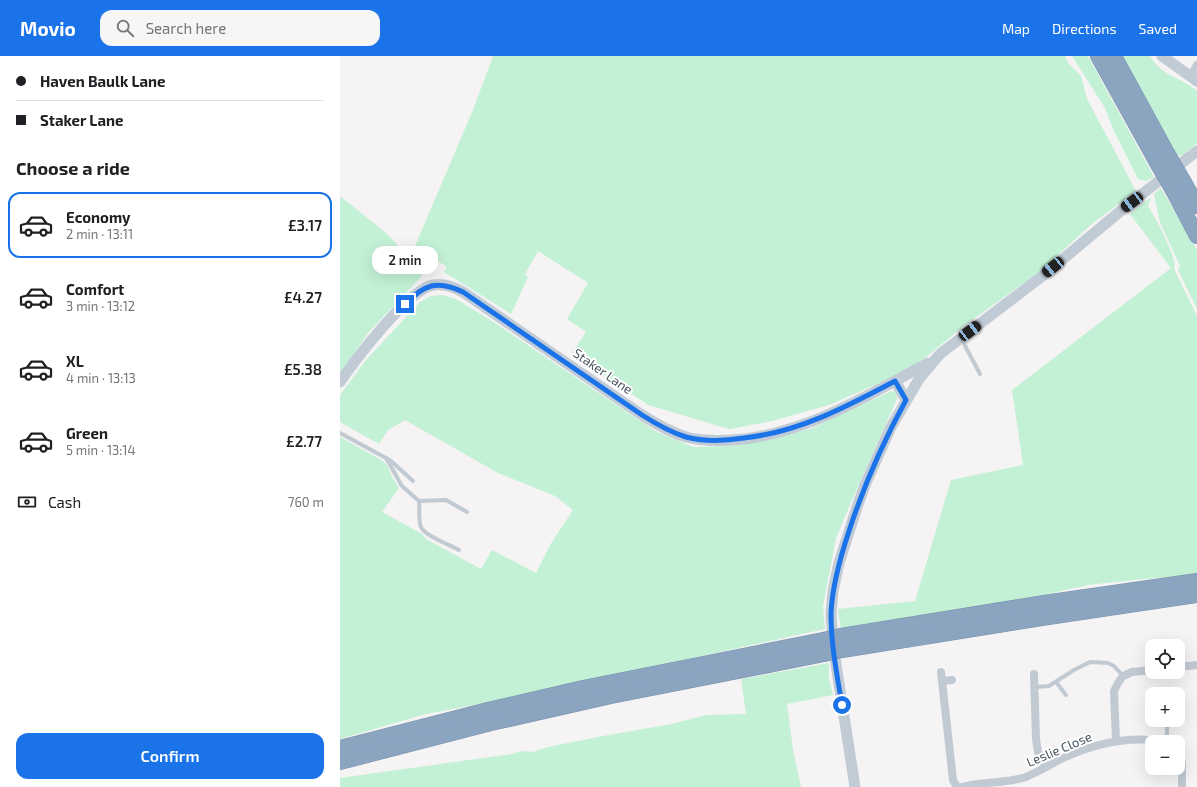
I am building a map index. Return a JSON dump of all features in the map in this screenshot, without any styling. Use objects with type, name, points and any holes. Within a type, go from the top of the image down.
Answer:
[{"type":"highway","points":[[1098,56],[1162,157]]},
{"type":"highway","points":[[1114,56],[1162,157],[1179,188],[1197,236]]},
{"type":"highway","points":[[1179,188],[1197,206]]},
{"type":"highway","points":[[340,762],[491,723],[841,643],[1044,603],[1197,581]]},
{"type":"highway","points":[[841,643],[1048,617],[1197,595]]},
{"type":"highway","points":[[340,748],[488,710],[583,688],[824,647]]},
{"type":"street","points":[[1162,56],[1194,79],[1197,65]]},
{"type":"street","points":[[854,787],[833,644],[831,614],[834,591],[844,547],[865,485],[891,426],[919,379],[934,360],[961,337],[1044,274],[1197,151]]},
{"type":"street","name":"Staker Lane","points":[[340,382],[374,338],[412,297],[424,288],[434,284],[454,287],[463,292],[663,428],[686,436],[704,440],[725,441],[756,437],[813,422],[849,406],[934,360]]},
{"type":"street","points":[[895,381],[906,400]]},
{"type":"street","points":[[1185,666],[1197,665]]},
{"type":"street","points":[[1116,741],[1114,691],[1123,676],[1132,672],[1145,671]]},
{"type":"street","points":[[941,672],[953,780],[957,787]]},
{"type":"street","points":[[1034,674],[1036,739],[1038,752],[1046,767]]},
{"type":"street","points":[[942,681],[952,680]]},
{"type":"street","points":[[1026,684],[1035,686]]},
{"type":"street","name":"Leslie Close","points":[[962,787],[1016,780],[1026,777],[1063,758],[1096,746],[1116,741],[1145,740]]},
{"type":"street","points":[[1182,775],[1182,787]]},
{"type":"lane","points":[[961,337],[980,374]]},
{"type":"lane","points":[[340,433],[391,461],[413,481]]},
{"type":"lane","points":[[386,458],[402,486],[419,501],[427,502],[446,500],[467,512]]},
{"type":"lane","points":[[419,501],[421,526],[424,531],[459,550]]},
{"type":"lane","points":[[1035,686],[1049,686],[1090,662],[1108,663],[1114,666],[1123,676]]},
{"type":"lane","points":[[1056,682],[1066,695]]},
{"type":"green space","points":[[493,56],[1065,56],[1069,64],[1081,76],[1087,99],[1136,191],[1093,223],[1039,272],[965,325],[926,357],[900,374],[829,405],[772,421],[730,429],[648,405],[572,353],[586,332],[567,319],[588,283],[538,251],[525,274],[528,277],[511,314],[444,272],[447,267],[415,246],[473,110]]},
{"type":"green space","points":[[1072,56],[1088,56],[1154,177],[1146,181],[1138,179],[1113,129],[1105,108]]},
{"type":"green space","points":[[1123,56],[1150,56],[1165,72],[1191,86],[1197,91],[1197,143],[1182,156],[1176,155]]},
{"type":"green space","points":[[1161,188],[1197,250],[1197,309],[1178,270],[1180,266],[1160,222],[1154,194]]},
{"type":"green space","points":[[340,197],[387,234],[422,271],[421,277],[368,333],[340,374]]},
{"type":"green space","points":[[1151,197],[1148,206],[1170,247],[1175,264],[1174,269],[1197,316],[1197,575],[1088,585],[1015,601],[951,610],[841,630],[838,609],[915,601],[951,480],[1023,465],[1012,390],[1171,268],[1130,214]]},
{"type":"green space","points":[[443,295],[456,299],[492,321],[655,431],[693,447],[734,446],[810,429],[891,391],[896,392],[897,399],[836,538],[823,606],[825,629],[496,701],[426,714],[340,739],[340,437],[381,460],[387,465],[399,488],[382,512],[422,534],[426,539],[481,569],[492,550],[536,573],[550,545],[573,510],[555,496],[498,473],[405,420],[388,430],[379,444],[340,422],[340,395],[366,360],[420,302],[431,296]]},
{"type":"green space","points":[[829,663],[829,678],[833,695],[787,704],[793,750],[801,787],[340,787],[340,778],[512,754],[522,751],[533,752],[548,747],[672,724],[706,715],[746,714],[741,679]]},
{"type":"route","points":[[405,304],[424,288],[434,284],[454,287],[663,428],[686,436],[704,440],[725,441],[756,437],[813,422],[849,406],[895,381],[906,400],[891,426],[856,507],[836,578],[831,614],[833,644],[842,705]]}]
